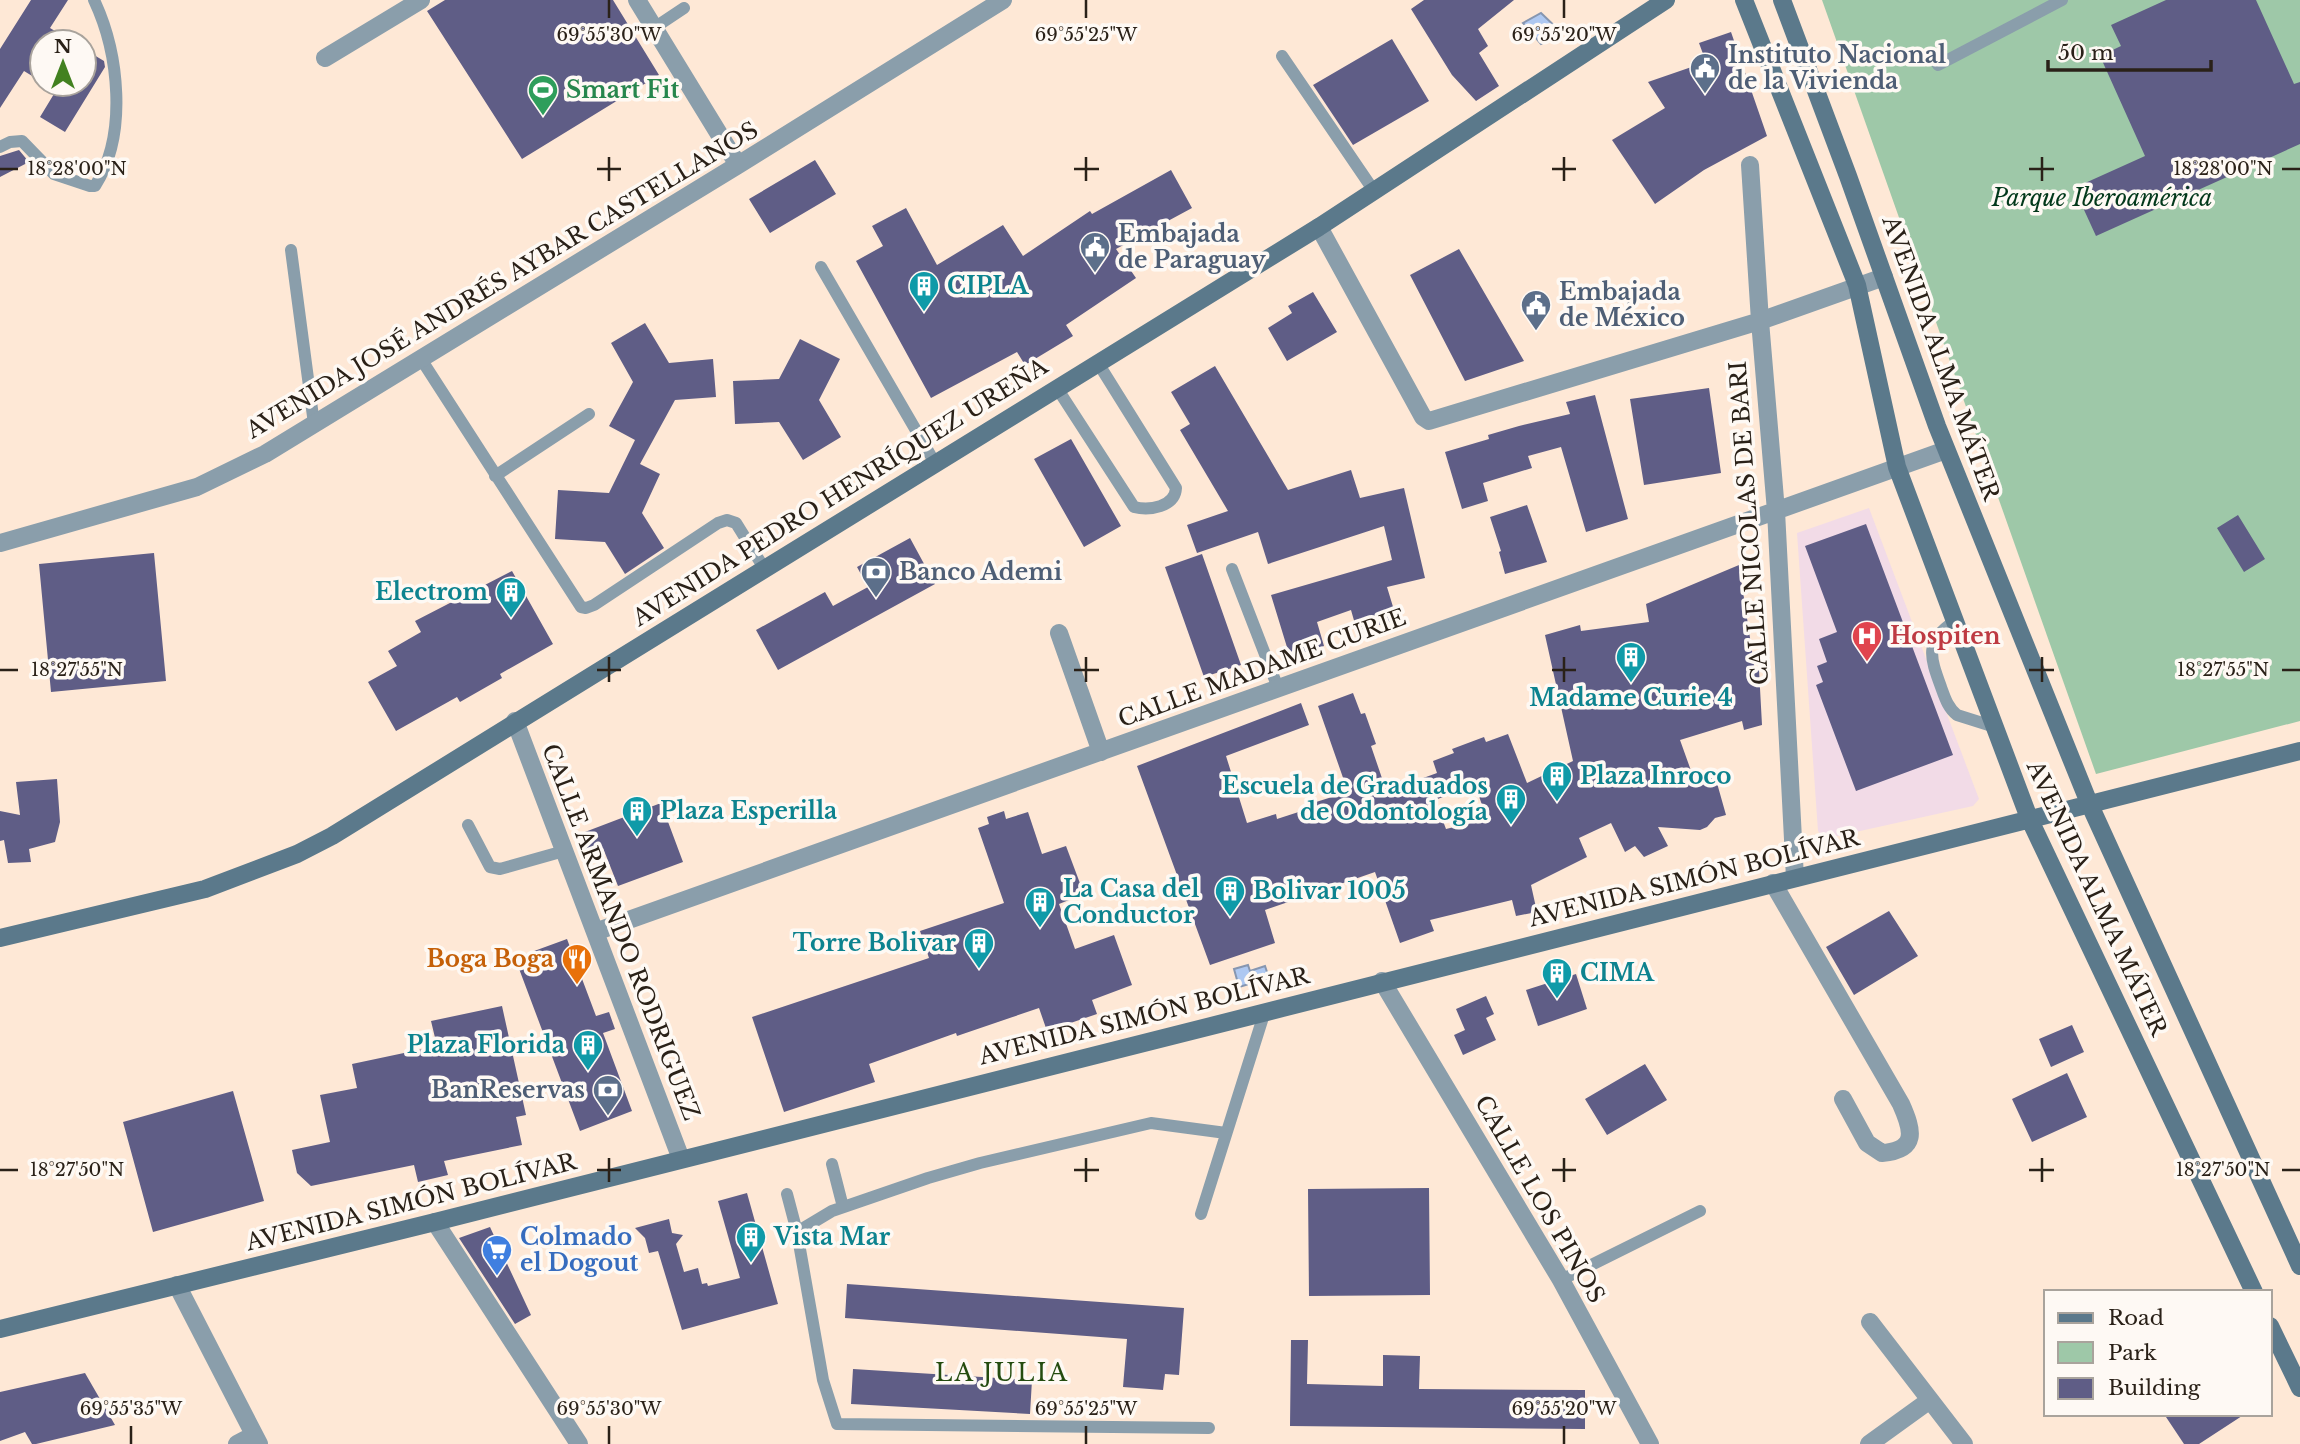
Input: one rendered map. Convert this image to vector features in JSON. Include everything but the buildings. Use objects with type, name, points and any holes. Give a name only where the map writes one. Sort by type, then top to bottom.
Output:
[{"type":"main road","name":"AVENIDA PEDRO HENRÍQUEZ UREÑA","points":[[0,938],[205,889],[297,854],[332,836],[1319,227],[1666,0]]},
{"type":"main road","name":"AVENIDA ALMA MÁTER","points":[[1744,0],[1857,285],[1897,467],[2029,818],[2253,1290]]},
{"type":"main road","name":"AVENIDA ALMA MÁTER","points":[[1782,0],[1947,450],[2089,803],[2300,1266]]},
{"type":"main road","name":"AVENIDA SIMÓN BOLÍVAR","points":[[0,1329],[435,1222],[2300,751]]},
{"type":"main road","points":[[2272,1330],[2300,1388]]},
{"type":"street","points":[[325,58],[421,0]]},
{"type":"street","points":[[637,0],[738,165]]},
{"type":"street","name":"AVENIDA JOSÉ ANDRÉS AYBAR CASTELLANOS","points":[[0,543],[197,487],[231,472],[421,359],[1003,0]]},
{"type":"street","name":"CALLE NICOLAS DE BARI","points":[[1751,165],[1760,321],[1776,511],[1796,878]]},
{"type":"street","points":[[1319,227],[1423,416],[1429,421],[1760,321],[1884,277]]},
{"type":"street","name":"CALLE MADAME CURIE","points":[[595,932],[1947,450]]},
{"type":"street","points":[[1059,633],[1101,752]]},
{"type":"street","name":"CALLE ARMANDO RODRIGUEZ","points":[[515,721],[681,1159]]},
{"type":"street","points":[[1773,883],[1901,1104],[1909,1122],[1911,1134],[1908,1144],[1898,1152],[1882,1153],[1867,1143],[1843,1099]]},
{"type":"street","name":"CALLE LOS PINOS","points":[[1382,981],[1561,1280],[1650,1444]]},
{"type":"street","points":[[435,1222],[579,1444]]},
{"type":"street","points":[[177,1285],[250,1441]]},
{"type":"street","points":[[1870,1322],[1964,1444]]},
{"type":"street","points":[[1869,1444],[1930,1399]]},
{"type":"lane","points":[[1937,65],[2062,0]]},
{"type":"lane","points":[[0,147],[10,142],[22,141],[54,174],[95,186],[105,170],[117,121],[112,59],[99,2]]},
{"type":"lane","points":[[654,29],[684,8]]},
{"type":"lane","points":[[1282,56],[1374,191]]},
{"type":"lane","points":[[291,250],[314,424]]},
{"type":"lane","points":[[821,267],[935,463]]},
{"type":"lane","points":[[421,359],[581,607],[594,605],[718,523],[727,520],[736,523],[764,568]]},
{"type":"lane","points":[[1057,388],[1134,507],[1145,510],[1170,502],[1175,496],[1176,488],[1098,363]]},
{"type":"lane","points":[[495,476],[589,414]]},
{"type":"lane","points":[[1232,569],[1278,688]]},
{"type":"lane","points":[[1955,621],[1937,635],[1931,651],[1932,662],[1945,699],[1957,715],[1995,727]]},
{"type":"lane","points":[[468,825],[489,867],[500,869],[564,852]]},
{"type":"lane","points":[[1201,1214],[1265,1011]]},
{"type":"lane","points":[[797,1232],[832,1211],[928,1178],[979,1163],[1151,1123],[1226,1133]]},
{"type":"lane","points":[[832,1164],[843,1207]]},
{"type":"lane","points":[[787,1194],[797,1232],[823,1380],[837,1424],[1209,1428]]},
{"type":"lane","points":[[1561,1280],[1700,1211]]},
{"type":"shaded area","name":"Hospiten","points":[[1869,508],[1979,799],[1973,806],[1824,839],[1818,831],[1797,533]]},
{"type":"green space","name":"Parque Iberoamérica","points":[[1822,0],[2300,0],[2300,721],[2096,774]]},
{"type":"water","points":[[1541,13],[1562,33],[1541,44],[1523,23]]},
{"type":"water","points":[[1248,965],[1250,971],[1265,966],[1269,978],[1239,987],[1234,969]]},
{"type":"place","name":"Instituto Nacional de la Vivienda","points":[[1705,95]]},
{"type":"place","name":"Smart Fit","points":[[543,117]]},
{"type":"place","name":"Embajada de Paraguay","points":[[1095,274]]},
{"type":"place","name":"CIPLA","points":[[924,313]]},
{"type":"place","name":"Embajada de México","points":[[1536,332]]},
{"type":"place","name":"Banco Ademi","points":[[876,599]]},
{"type":"place","name":"Electrom","points":[[511,619]]},
{"type":"place","name":"Hospiten","points":[[1867,663]]},
{"type":"place","name":"Madame Curie 4","points":[[1631,684]]},
{"type":"place","name":"Plaza Inroco","points":[[1557,803]]},
{"type":"place","name":"Escuela de Graduados de Odontología","points":[[1511,826]]},
{"type":"place","name":"Plaza Esperilla","points":[[637,838]]},
{"type":"place","name":"Bolivar 1005","points":[[1230,918]]},
{"type":"place","name":"La Casa del Conductor","points":[[1040,929]]},
{"type":"place","name":"Torre Bolivar","points":[[979,970]]},
{"type":"place","name":"Boga Boga","points":[[577,986]]},
{"type":"place","name":"CIMA","points":[[1557,1000]]},
{"type":"place","name":"Plaza Florida","points":[[588,1072]]},
{"type":"place","name":"BanReservas","points":[[608,1117]]},
{"type":"place","name":"Vista Mar","points":[[751,1264]]},
{"type":"place","name":"Colmado el Dogout","points":[[497,1277]]},
{"type":"district","name":"LA JULIA","points":[[1002,1372]]}]
